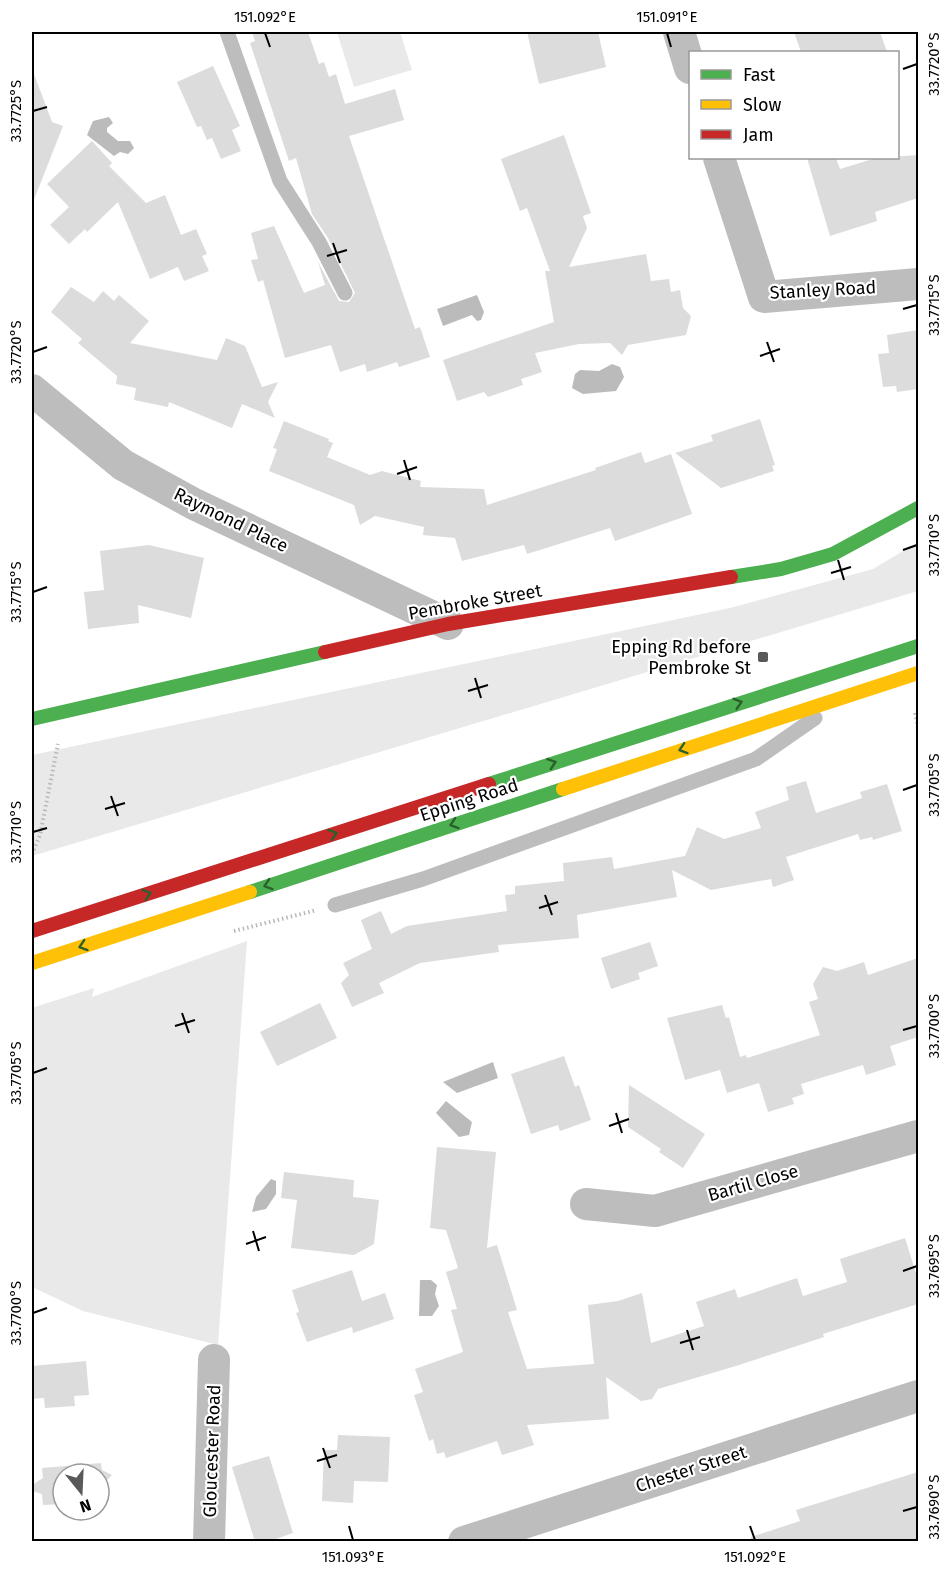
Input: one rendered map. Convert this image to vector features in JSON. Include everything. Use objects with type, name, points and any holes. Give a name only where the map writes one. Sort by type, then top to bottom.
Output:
[{"type":"main road","name":"Pembroke Street","points":[[32,719],[448,624],[781,569],[832,554],[918,508]]},
{"type":"main road","name":"Epping Road","points":[[32,931],[918,646]]},
{"type":"main road","name":"Epping Road","points":[[32,963],[918,673]]},
{"type":"street","points":[[679,32],[689,66]]},
{"type":"street","name":"Stanley Road","points":[[719,159],[764,297],[918,284]]},
{"type":"street","name":"Raymond Place","points":[[32,390],[123,465],[194,504],[448,624]]},
{"type":"street","name":"Bartil Close","points":[[586,1204],[655,1211],[918,1136]]},
{"type":"street","name":"Gloucester Road","points":[[209,1542],[214,1360]]},
{"type":"street","name":"Chester Street","points":[[464,1542],[918,1396]]},
{"type":"lane","points":[[227,32],[280,181],[320,242],[345,293]]},
{"type":"lane","points":[[335,905],[423,879],[756,759],[849,694]]},
{"type":"path","points":[[915,713],[918,726]]},
{"type":"path","points":[[32,854],[40,835],[54,764]]},
{"type":"path","points":[[232,932],[335,905]]},
{"type":"shaded area","points":[[337,32],[400,32],[412,70],[354,87]]},
{"type":"shaded area","points":[[109,117],[113,123],[107,128],[107,132],[118,141],[130,141],[134,148],[128,154],[120,152],[114,156],[87,135],[93,121]]},
{"type":"shaded area","points":[[477,295],[484,312],[481,320],[477,321],[472,315],[443,326],[437,309]]},
{"type":"shaded area","points":[[612,364],[620,367],[624,377],[616,391],[583,394],[572,388],[575,374],[580,370],[599,371]]},
{"type":"shaded area","points":[[918,542],[918,591],[32,856],[32,755],[730,608],[873,569]]},
{"type":"shaded area","points":[[247,941],[218,1345],[83,1311],[32,1287],[32,1008],[94,988],[92,997]]},
{"type":"shaded area","points":[[493,1062],[498,1078],[457,1093],[443,1082]]},
{"type":"shaded area","points":[[446,1101],[472,1122],[469,1135],[459,1137],[436,1113]]},
{"type":"shaded area","points":[[271,1179],[276,1181],[276,1194],[266,1209],[252,1212],[256,1197]]},
{"type":"shaded area","points":[[420,1280],[431,1280],[437,1285],[435,1294],[439,1306],[432,1316],[419,1316]]},
{"type":"building","points":[[252,32],[308,32],[319,64],[324,62],[329,77],[336,74],[345,104],[395,89],[404,120],[349,136],[415,329],[420,327],[430,357],[399,367],[397,362],[367,372],[365,364],[340,372],[331,345],[285,358],[263,280],[258,282],[251,260],[258,259],[251,233],[274,226],[304,293],[325,285],[318,262],[339,301],[349,302],[355,293],[328,238],[312,214],[296,158],[289,161],[250,43],[255,41]]},
{"type":"building","points":[[527,32],[598,32],[606,67],[539,84]]},
{"type":"building","points":[[794,32],[880,32],[887,51],[801,51]]},
{"type":"building","points":[[213,66],[240,126],[232,130],[241,151],[221,159],[212,138],[207,140],[201,126],[197,127],[177,82]]},
{"type":"building","points":[[34,74],[52,122],[63,126],[33,202],[32,75]]},
{"type":"building","points":[[564,135],[591,213],[583,216],[587,228],[569,267],[646,254],[651,281],[669,279],[671,292],[680,290],[683,308],[691,316],[686,335],[628,345],[622,355],[610,343],[579,344],[535,353],[542,372],[521,379],[523,385],[488,397],[484,392],[457,401],[443,360],[554,322],[545,271],[550,271],[527,208],[520,211],[501,159]]},
{"type":"building","points":[[92,141],[112,163],[109,166],[146,203],[165,195],[181,235],[196,229],[207,254],[202,256],[209,271],[184,281],[178,267],[150,279],[118,202],[87,232],[85,229],[69,244],[50,225],[69,207],[47,184]]},
{"type":"building","points":[[918,155],[918,198],[875,212],[877,221],[830,236],[807,159],[836,159],[840,169],[873,159],[899,159],[899,156]]},
{"type":"building","points":[[71,287],[94,302],[103,291],[114,301],[119,295],[149,321],[130,343],[217,360],[226,338],[245,346],[262,387],[278,382],[268,402],[275,418],[242,404],[232,428],[169,402],[168,407],[134,400],[136,388],[116,384],[117,376],[78,343],[82,339],[51,312]]},
{"type":"building","points":[[918,330],[918,389],[897,392],[896,386],[883,387],[878,354],[889,353],[887,335]]},
{"type":"building","points":[[760,419],[775,465],[772,466],[774,471],[721,488],[675,453],[713,441],[711,435]]},
{"type":"building","points":[[284,421],[329,439],[328,441],[333,443],[327,457],[370,475],[382,471],[421,481],[420,487],[484,489],[487,505],[596,470],[595,468],[641,452],[645,463],[671,454],[692,514],[615,541],[610,528],[527,554],[524,545],[462,561],[455,538],[423,535],[424,527],[375,516],[360,525],[354,505],[269,471],[277,449],[273,448]]},
{"type":"building","points":[[149,545],[204,558],[191,618],[138,605],[139,623],[88,629],[84,592],[104,590],[100,551]]},
{"type":"building","points":[[806,781],[816,813],[862,798],[860,792],[887,784],[902,831],[873,840],[872,837],[860,840],[858,834],[786,857],[794,880],[773,887],[771,879],[711,890],[672,870],[677,897],[577,915],[579,938],[498,945],[499,952],[420,963],[379,983],[384,993],[352,1007],[341,983],[349,975],[343,963],[372,949],[361,920],[381,911],[391,934],[407,926],[507,911],[505,895],[515,894],[515,886],[564,881],[563,863],[612,857],[614,869],[685,856],[697,827],[724,839],[761,828],[755,812],[789,800],[786,787]]},
{"type":"building","points":[[650,942],[658,966],[638,973],[640,979],[611,989],[601,958]]},
{"type":"building","points":[[918,958],[918,1037],[890,1046],[896,1065],[866,1075],[863,1065],[801,1084],[804,1094],[792,1098],[794,1104],[768,1112],[759,1083],[727,1093],[720,1070],[685,1080],[667,1018],[722,1005],[726,1018],[729,1017],[740,1057],[746,1055],[747,1058],[820,1035],[809,1002],[818,999],[813,984],[823,967],[837,971],[864,962],[868,975]]},
{"type":"building","points":[[320,1003],[337,1038],[277,1066],[260,1032]]},
{"type":"building","points":[[564,1056],[575,1087],[579,1085],[591,1120],[560,1131],[558,1125],[531,1134],[511,1074]]},
{"type":"building","points":[[629,1085],[705,1134],[683,1168],[659,1152],[661,1149],[628,1127]]},
{"type":"building","points":[[437,1147],[496,1152],[487,1248],[497,1245],[517,1310],[508,1312],[527,1369],[594,1364],[588,1305],[618,1301],[642,1293],[651,1343],[704,1326],[696,1302],[735,1289],[738,1298],[797,1278],[803,1296],[847,1282],[840,1259],[905,1238],[918,1280],[918,1304],[823,1334],[824,1337],[736,1366],[658,1389],[652,1399],[641,1401],[606,1377],[609,1419],[527,1425],[534,1445],[502,1455],[497,1441],[446,1458],[444,1452],[437,1454],[433,1439],[429,1441],[414,1395],[423,1392],[415,1369],[463,1352],[451,1310],[457,1309],[446,1272],[458,1268],[446,1230],[430,1228]]},
{"type":"building","points":[[284,1172],[354,1180],[353,1197],[379,1200],[374,1244],[354,1255],[291,1248],[297,1200],[281,1198]]},
{"type":"building","points":[[352,1270],[362,1301],[385,1293],[394,1319],[353,1333],[352,1327],[307,1342],[296,1313],[299,1312],[292,1290]]},
{"type":"building","points":[[86,1361],[89,1395],[74,1396],[75,1406],[45,1408],[44,1398],[32,1399],[32,1366]]},
{"type":"building","points":[[338,1435],[390,1437],[388,1482],[354,1481],[353,1503],[322,1501],[324,1450],[337,1450]]},
{"type":"building","points":[[269,1456],[293,1533],[267,1542],[255,1542],[232,1467]]},
{"type":"building","points":[[51,1467],[51,1505],[43,1505],[42,1494],[32,1491],[32,1485],[43,1478],[42,1468]]},
{"type":"building","points":[[918,1472],[918,1542],[751,1542],[751,1537],[800,1521],[796,1510]]},
{"type":"traffic: fast","points":[[731,577],[781,569],[833,554],[918,508]]},
{"type":"traffic: fast","points":[[489,784],[918,646]]},
{"type":"traffic: fast","points":[[32,719],[325,652]]},
{"type":"traffic: fast","points":[[250,892],[563,789]]},
{"type":"traffic: slow","points":[[563,789],[918,673]]},
{"type":"traffic: slow","points":[[32,963],[250,892]]},
{"type":"traffic: jam","points":[[325,652],[448,624],[731,577]]},
{"type":"traffic: jam","points":[[32,931],[489,784]]},
{"type":"place","name":"Epping Rd before Pembroke St","points":[[763,657]]}]
